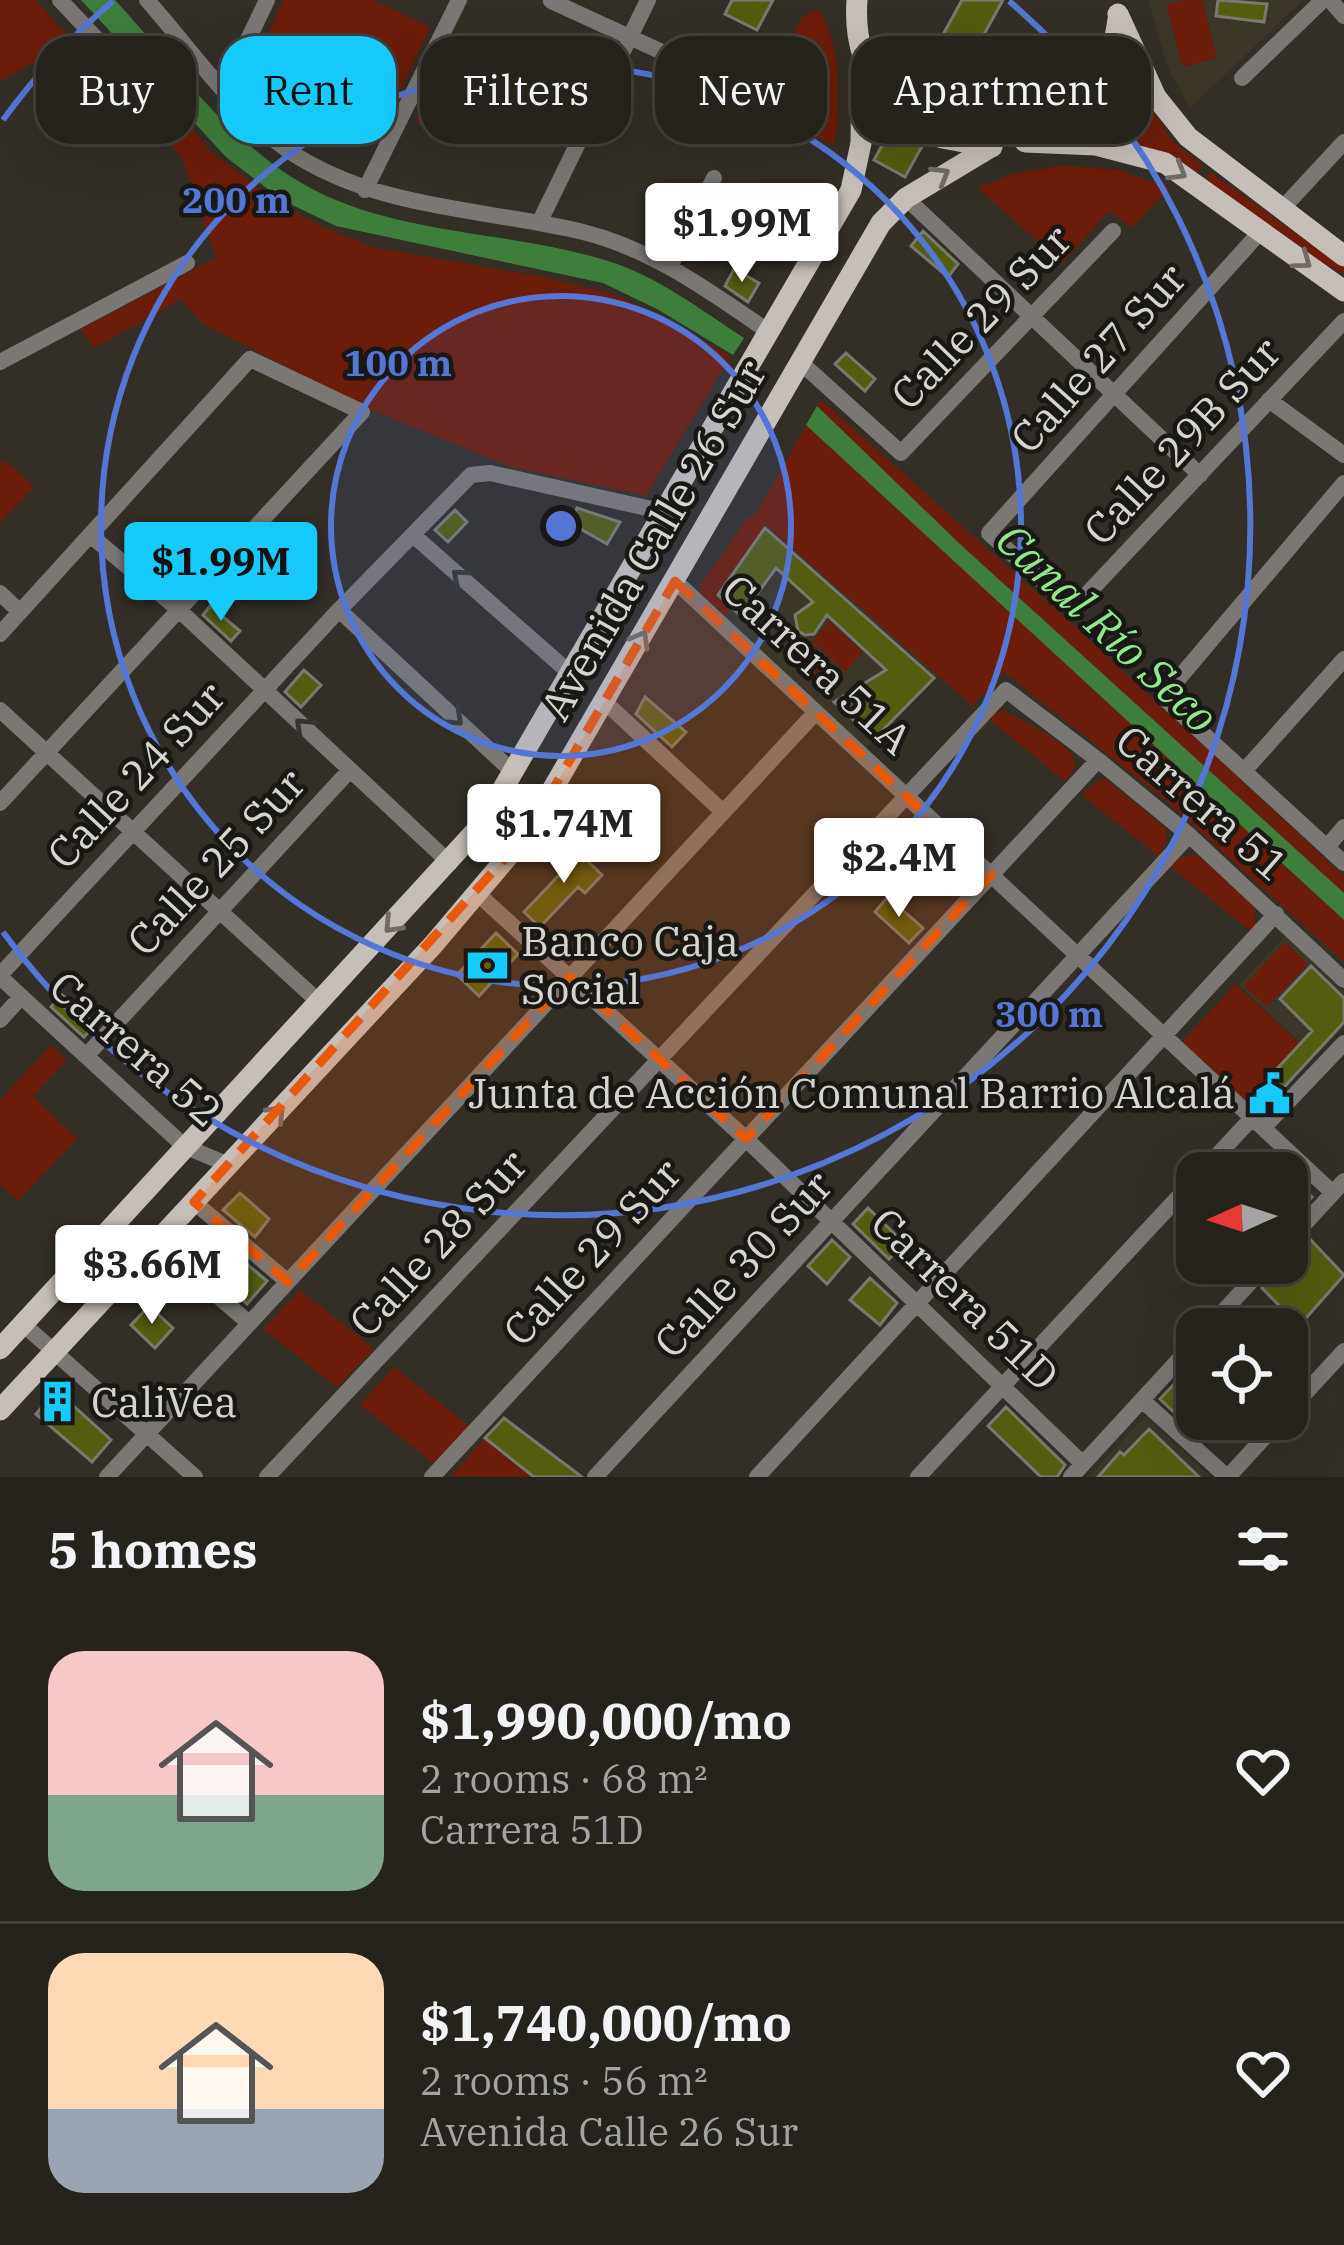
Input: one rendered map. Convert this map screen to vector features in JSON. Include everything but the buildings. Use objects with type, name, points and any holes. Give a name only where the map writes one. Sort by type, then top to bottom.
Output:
[{"type":"main road","points":[[840,0],[855,24]]},
{"type":"main road","points":[[856,0],[858,36]]},
{"type":"main road","points":[[1118,7],[1156,97],[1188,136],[1344,256]]},
{"type":"main road","name":"Avenida Calle 26 Sur","points":[[0,1349],[483,823],[850,190],[861,144]]},
{"type":"main road","points":[[975,144],[1012,144]]},
{"type":"main road","points":[[1072,144],[1145,156],[1185,175],[1344,290]]},
{"type":"main road","name":"Avenida Calle 26 Sur","points":[[0,1410],[478,894],[526,836],[881,223],[906,198],[992,147]]},
{"type":"street","points":[[60,0],[93,36]]},
{"type":"street","points":[[147,0],[220,85]]},
{"type":"street","points":[[250,36],[267,0]]},
{"type":"street","points":[[365,190],[459,0]]},
{"type":"street","points":[[630,36],[648,0]]},
{"type":"street","points":[[1242,78],[1326,0],[1344,16]]},
{"type":"street","points":[[550,1],[628,36]]},
{"type":"street","points":[[1281,210],[1344,142]]},
{"type":"street","points":[[280,144],[365,190],[587,233],[670,267],[769,332]]},
{"type":"street","points":[[539,223],[578,144]]},
{"type":"street","points":[[670,267],[714,178]]},
{"type":"street","points":[[906,198],[1200,475]]},
{"type":"street","name":"Calle 29 Sur","points":[[799,361],[901,453],[1113,231]]},
{"type":"street","name":"Calle 27 Sur","points":[[1073,609],[989,533],[1262,231]]},
{"type":"street","points":[[0,362],[187,263]]},
{"type":"street","name":"Calle 29B Sur","points":[[1073,609],[1344,321]]},
{"type":"street","points":[[0,634],[250,359],[362,412],[0,803]]},
{"type":"street","points":[[1269,400],[1344,454]]},
{"type":"street","name":"Calle 24 Sur","points":[[0,976],[339,610],[477,473],[665,512]]},
{"type":"street","name":"Carrera 51","points":[[1344,483],[1163,697],[1344,863]]},
{"type":"street","points":[[90,535],[178,610],[450,863]]},
{"type":"street","points":[[412,535],[571,674]]},
{"type":"street","name":"Carrera 51A","points":[[675,581],[1257,1123],[1338,1187]]},
{"type":"street","points":[[0,592],[20,612]]},
{"type":"street","points":[[339,610],[514,773]]},
{"type":"street","points":[[1244,771],[1344,659]]},
{"type":"street","name":"Carrera 51","points":[[1006,690],[1189,835],[1344,980]]},
{"type":"street","name":"Calle 28 Sur","points":[[267,1477],[1006,690]]},
{"type":"street","points":[[605,703],[724,812]]},
{"type":"street","points":[[0,710],[319,1002]]},
{"type":"street","points":[[107,1477],[816,712]]},
{"type":"street","name":"Calle 29 Sur","points":[[432,1477],[1098,760]]},
{"type":"street","name":"Calle 25 Sur","points":[[86,1056],[350,770]]},
{"type":"street","points":[[1327,847],[1344,826]]},
{"type":"street","name":"Calle 30 Sur","points":[[595,1477],[1189,835]]},
{"type":"street","name":"Carrera 51D","points":[[478,894],[918,1302],[1003,1385],[1077,1471]]},
{"type":"street","points":[[757,1477],[1276,914]]},
{"type":"street","name":"Carrera 52","points":[[0,976],[184,1146],[229,1165]]},
{"type":"street","points":[[0,1019],[21,997]]},
{"type":"street","points":[[1225,1152],[1344,1043]]},
{"type":"street","points":[[1308,1220],[1338,1187]]},
{"type":"street","points":[[918,1477],[1176,1200]]},
{"type":"street","points":[[194,1202],[288,1282]]},
{"type":"street","points":[[155,1243],[249,1323]]},
{"type":"street","points":[[1226,1308],[1249,1284]]},
{"type":"street","points":[[23,1324],[195,1477]]},
{"type":"street","points":[[1308,1390],[1344,1351]]},
{"type":"street","points":[[1077,1471],[1176,1363]]},
{"type":"street","points":[[1142,1400],[1227,1477],[1262,1440]]},
{"type":"highlighted area","points":[[675,581],[991,875],[746,1139],[570,977],[288,1282],[194,1202],[526,835]]},
{"type":"shaded area","points":[[0,0],[36,0],[68,36],[36,36],[36,61],[0,81]]},
{"type":"shaded area","points":[[81,0],[115,0],[146,36],[114,36]]},
{"type":"shaded area","points":[[284,0],[373,0],[430,27],[426,36],[420,36],[420,49],[396,100],[396,36],[267,36]]},
{"type":"shaded area","points":[[1148,0],[1303,0],[1190,108],[1168,68]]},
{"type":"shaded area","points":[[1202,0],[1217,58],[1183,67],[1166,5]]},
{"type":"shaded area","points":[[817,9],[831,37],[838,94],[834,145],[827,142],[827,36],[793,36],[802,17]]},
{"type":"shaded area","points":[[196,92],[220,117],[220,144],[248,144],[314,190],[384,216],[571,251],[626,267],[744,338],[733,355],[603,283],[336,226],[282,200],[226,157],[196,125]]},
{"type":"shaded area","points":[[1151,103],[1170,139],[1203,166],[1197,173],[1146,147],[1129,144],[1151,144]]},
{"type":"shaded area","points":[[196,133],[210,151],[279,203],[321,226],[376,248],[545,277],[620,296],[731,356],[646,496],[508,466],[362,406],[202,323],[182,299],[94,348],[81,329],[216,258],[183,160],[171,144],[196,144]]},
{"type":"shaded area","points":[[1061,165],[1119,170],[1170,188],[1131,228],[1110,210],[1062,264],[978,188],[1009,175]]},
{"type":"shaded area","points":[[1210,172],[1344,267],[1344,274],[1302,252],[1209,183]]},
{"type":"shaded area","points":[[821,400],[1344,876],[1344,962],[1169,803],[1004,672],[973,706],[767,526],[719,595],[732,608],[724,619],[701,598],[700,586],[747,518],[755,515]]},
{"type":"shaded area","points":[[817,406],[961,545],[1344,893],[1344,920],[806,425]]},
{"type":"shaded area","points":[[5,460],[34,487],[0,523],[0,465]]},
{"type":"shaded area","points":[[755,516],[938,674],[866,748],[701,598],[700,586],[747,518]]},
{"type":"shaded area","points":[[830,621],[863,652],[845,672],[812,641]]},
{"type":"shaded area","points":[[809,642],[842,673],[824,692],[791,661]]},
{"type":"shaded area","points":[[1001,710],[1065,748],[1075,763],[1065,781],[989,719]]},
{"type":"shaded area","points":[[1105,779],[1166,828],[1167,842],[1158,856],[1082,795]]},
{"type":"shaded area","points":[[1195,854],[1253,902],[1256,925],[1251,932],[1170,866]]},
{"type":"shaded area","points":[[1285,936],[1344,992],[1344,1027],[1315,1057],[1239,985]]},
{"type":"shaded area","points":[[1285,942],[1308,964],[1267,1007],[1244,986]]},
{"type":"shaded area","points":[[1235,984],[1299,1043],[1244,1103],[1181,1043]]},
{"type":"shaded area","points":[[51,1045],[67,1060],[33,1096],[77,1139],[18,1201],[0,1184],[0,1100]]},
{"type":"shaded area","points":[[300,1290],[374,1349],[337,1387],[263,1329]]},
{"type":"shaded area","points":[[394,1367],[469,1426],[435,1464],[360,1405]]},
{"type":"shaded area","points":[[1145,1416],[1211,1477],[1089,1477]]},
{"type":"shaded area","points":[[485,1438],[534,1477],[451,1476]]},
{"type":"place","name":"Banco Caja Social","points":[[487,965]]},
{"type":"place","name":"Junta de Acción Comunal Barrio Alcalá","points":[[1269,1093]]},
{"type":"place","name":"CaliVea","points":[[57,1402]]},
{"type":"water label","name":"Canal Río Seco","points":[[1107,628]]}]
